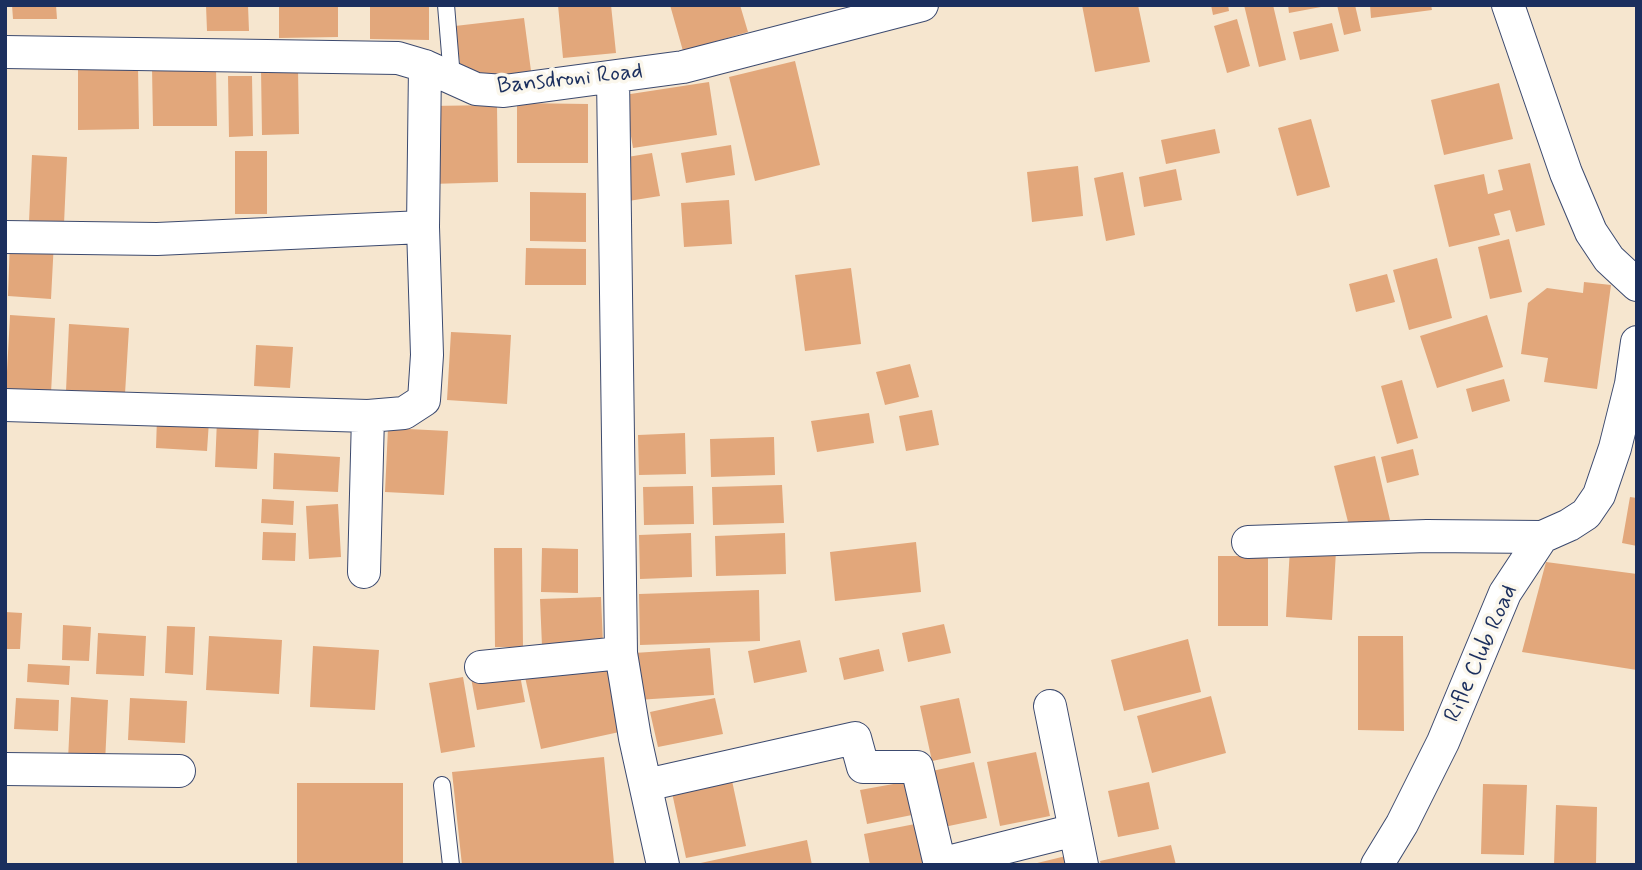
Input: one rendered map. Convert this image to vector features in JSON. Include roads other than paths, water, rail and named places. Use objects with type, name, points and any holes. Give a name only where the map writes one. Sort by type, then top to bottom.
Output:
[{"type":"street","name":"Bansdroni Road","points":[[5,52],[398,58],[439,72],[476,89],[504,91],[683,67],[855,13],[922,5]]},
{"type":"street","points":[[1507,5],[1566,173],[1591,232],[1609,259],[1637,285]]},
{"type":"street","points":[[5,405],[368,416],[404,412],[424,400],[428,355],[423,227],[439,72]]},
{"type":"street","points":[[613,76],[621,653],[635,738],[663,865]]},
{"type":"street","points":[[5,237],[157,239],[423,227]]},
{"type":"street","points":[[1248,542],[1427,536],[1542,537],[1569,525],[1586,514],[1624,457],[1637,342]]},
{"type":"street","points":[[364,572],[368,416]]},
{"type":"street","name":"Rifle Club Road","points":[[1377,865],[1402,824],[1443,742],[1505,593],[1542,537]]},
{"type":"street","points":[[481,667],[621,653]]},
{"type":"street","points":[[1050,706],[1082,865]]},
{"type":"street","points":[[646,785],[855,738],[863,767],[917,767],[940,864],[1075,830]]},
{"type":"street","points":[[5,769],[179,771]]},
{"type":"lane","points":[[439,72],[446,5]]},
{"type":"lane","points":[[442,785],[451,865]]}]
